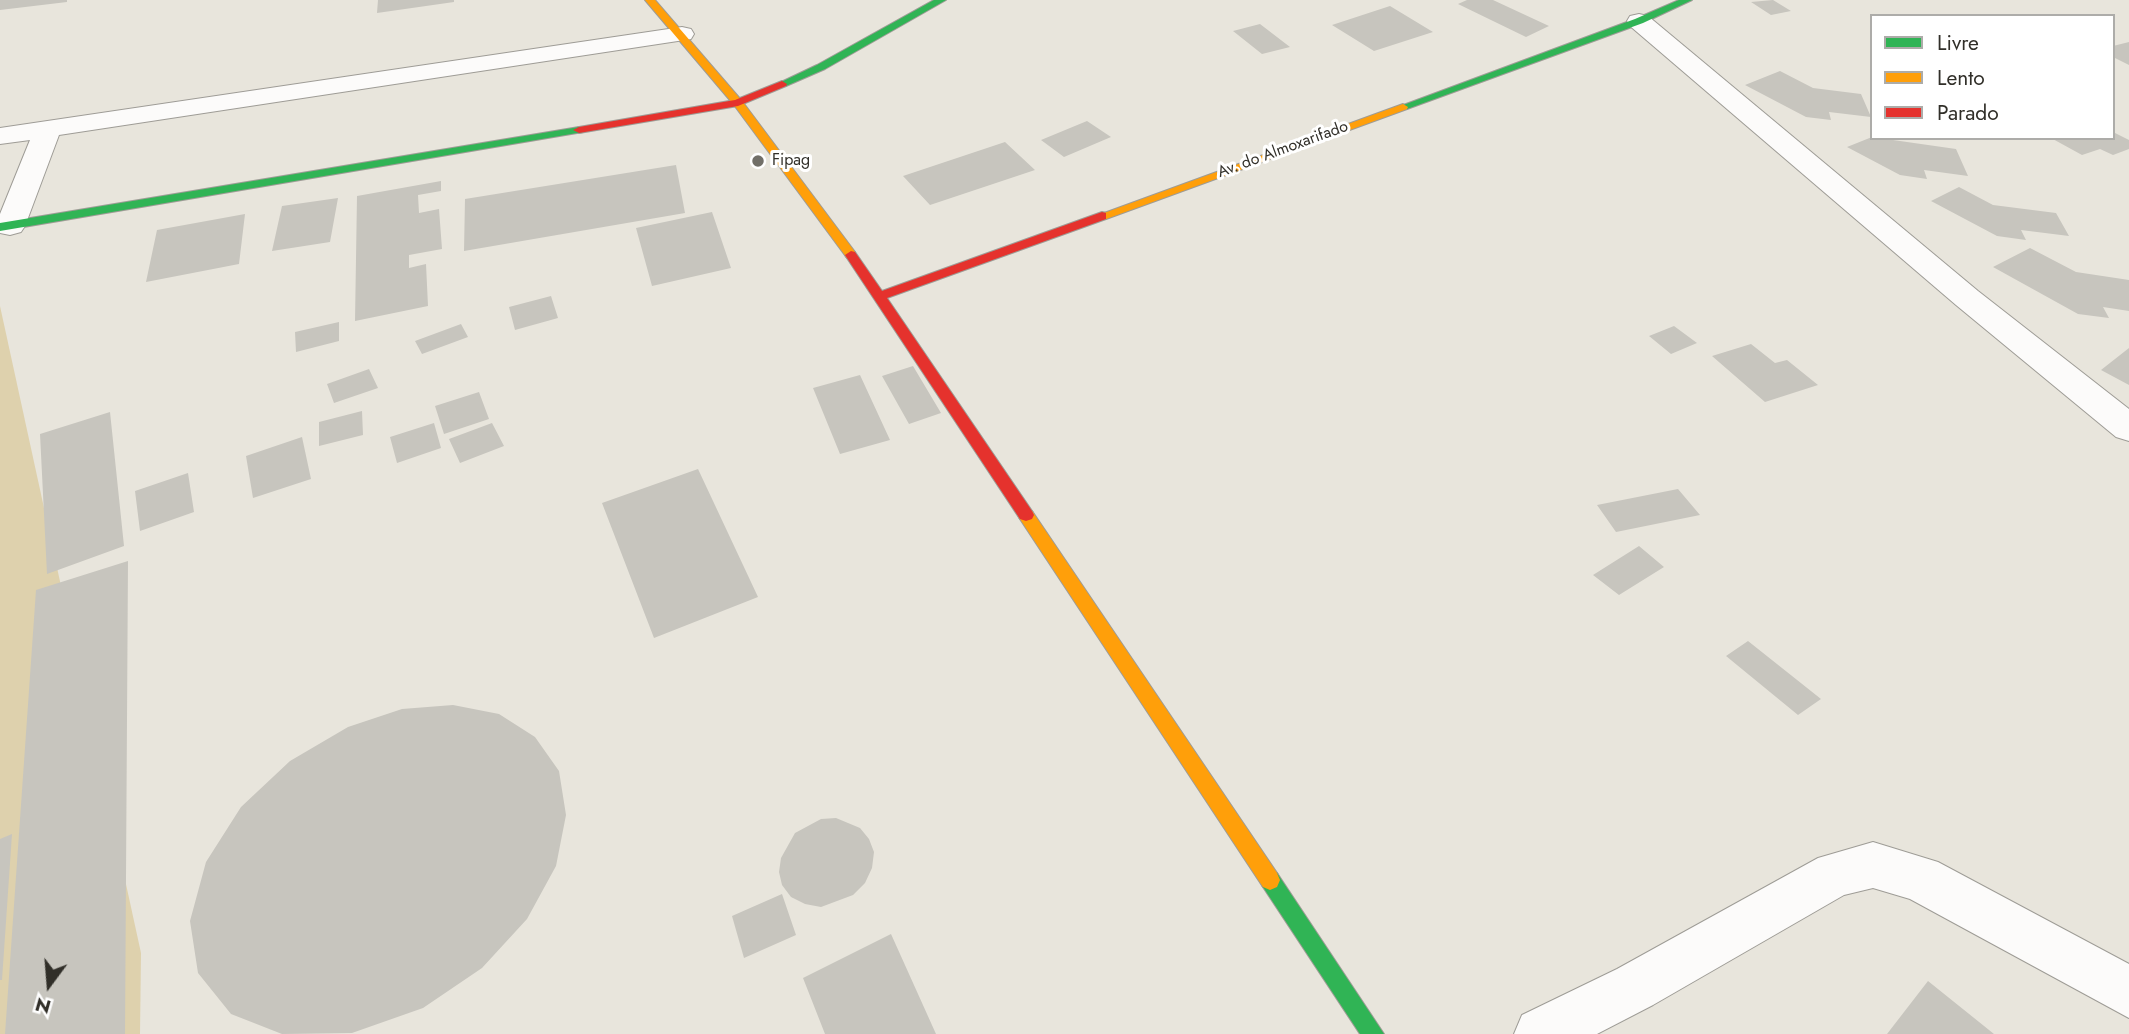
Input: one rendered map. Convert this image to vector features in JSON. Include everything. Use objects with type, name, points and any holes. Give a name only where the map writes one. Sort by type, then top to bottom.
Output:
[{"type":"street","points":[[650,0],[682,34],[738,103],[848,250],[1373,1034]]},
{"type":"street","points":[[5,226],[738,103],[821,67],[941,0]]},
{"type":"street","name":"Av. do Almoxarifado","points":[[878,298],[1639,20],[1687,0]]},
{"type":"street","points":[[1639,20],[1967,298],[2129,428]]},
{"type":"street","points":[[0,136],[682,34]]},
{"type":"street","points":[[5,226],[48,129]]},
{"type":"street","points":[[1541,1034],[1635,987],[1835,874],[1873,865],[1921,879],[2129,992]]},
{"type":"shaded area","points":[[0,306],[141,953],[140,1034],[0,1034]]},
{"type":"building","points":[[0,0],[67,0],[67,2],[0,10]]},
{"type":"building","points":[[378,0],[454,0],[454,2],[377,13]]},
{"type":"building","points":[[1467,0],[1493,0],[1549,26],[1526,37],[1458,4]]},
{"type":"building","points":[[1773,0],[1791,11],[1771,15],[1751,2]]},
{"type":"building","points":[[1390,6],[1433,32],[1374,51],[1332,25]]},
{"type":"building","points":[[1260,24],[1290,47],[1262,54],[1233,31]]},
{"type":"building","points":[[2129,42],[2129,65],[2115,58],[2115,46]]},
{"type":"building","points":[[1780,71],[1813,88],[1861,94],[1870,117],[1829,112],[1831,120],[1806,117],[1745,85]]},
{"type":"building","points":[[1087,121],[1111,137],[1064,157],[1041,140]]},
{"type":"building","points":[[2115,133],[2129,140],[2129,149],[2113,155],[2100,149],[2082,155],[2055,140],[2115,140]]},
{"type":"building","points":[[1870,138],[1870,140],[1893,140],[1956,149],[1968,176],[1924,170],[1927,179],[1900,175],[1847,147]]},
{"type":"building","points":[[1005,142],[1035,170],[930,205],[903,176]]},
{"type":"building","points":[[676,165],[685,213],[464,251],[465,199]]},
{"type":"building","points":[[441,181],[441,191],[418,195],[419,213],[439,209],[442,249],[409,255],[409,268],[426,264],[428,306],[355,321],[357,196]]},
{"type":"building","points":[[1959,187],[1993,205],[2056,213],[2069,236],[2021,230],[2026,240],[1997,236],[1931,201]]},
{"type":"building","points":[[338,198],[330,242],[272,251],[282,206]]},
{"type":"building","points":[[712,212],[731,268],[652,286],[636,228]]},
{"type":"building","points":[[245,214],[239,264],[146,282],[157,230]]},
{"type":"building","points":[[2030,248],[2076,272],[2129,280],[2129,311],[2103,307],[2109,318],[2078,314],[1993,267]]},
{"type":"building","points":[[551,296],[558,318],[515,330],[509,307]]},
{"type":"building","points":[[339,322],[339,341],[296,352],[295,332]]},
{"type":"building","points":[[461,324],[468,337],[422,354],[415,341]]},
{"type":"building","points":[[1674,326],[1697,343],[1671,354],[1649,336]]},
{"type":"building","points":[[1751,344],[1775,363],[1787,360],[1818,385],[1765,402],[1712,356]]},
{"type":"building","points":[[2129,348],[2129,385],[2101,370]]},
{"type":"building","points":[[913,366],[941,413],[909,424],[882,376]]},
{"type":"building","points":[[369,369],[378,388],[334,403],[327,384]]},
{"type":"building","points":[[860,375],[890,440],[840,454],[813,388]]},
{"type":"building","points":[[479,392],[489,419],[444,434],[435,406]]},
{"type":"building","points":[[362,411],[363,435],[319,446],[319,422]]},
{"type":"building","points":[[110,412],[124,546],[47,574],[40,434]]},
{"type":"building","points":[[434,423],[441,448],[397,463],[390,437]]},
{"type":"building","points":[[492,423],[504,446],[460,463],[449,439]]},
{"type":"building","points":[[302,437],[311,479],[253,498],[246,456]]},
{"type":"building","points":[[698,469],[758,597],[654,638],[602,503]]},
{"type":"building","points":[[188,473],[194,512],[140,531],[135,491]]},
{"type":"building","points":[[1678,489],[1700,515],[1616,532],[1597,505]]},
{"type":"building","points":[[1639,546],[1664,567],[1619,595],[1593,575]]},
{"type":"building","points":[[128,561],[125,1034],[5,1034],[36,590]]},
{"type":"building","points":[[1748,641],[1821,699],[1798,715],[1726,656]]},
{"type":"building","points":[[453,705],[499,714],[535,737],[559,771],[566,815],[556,866],[527,919],[482,968],[423,1008],[352,1033],[282,1034],[231,1014],[198,973],[190,921],[206,862],[241,807],[290,761],[348,727],[402,709]]},
{"type":"building","points":[[836,818],[860,828],[869,839],[874,852],[872,868],[865,883],[853,895],[821,907],[805,904],[791,897],[782,885],[779,872],[781,858],[795,833],[821,819]]},
{"type":"building","points":[[12,834],[2,980],[0,980],[0,839]]},
{"type":"building","points":[[782,894],[796,935],[744,958],[732,916]]},
{"type":"building","points":[[891,934],[936,1034],[825,1034],[803,978]]},
{"type":"building","points":[[1928,981],[1994,1034],[1887,1034]]},
{"type":"traffic: fast","points":[[782,84],[821,67],[941,0]]},
{"type":"traffic: fast","points":[[1403,107],[1639,21],[1687,0]]},
{"type":"traffic: fast","points":[[0,227],[579,130]]},
{"type":"traffic: fast","points":[[1270,880],[1373,1034]]},
{"type":"traffic: slow","points":[[650,0],[738,103],[851,255]]},
{"type":"traffic: slow","points":[[1102,216],[1403,107]]},
{"type":"traffic: slow","points":[[1026,515],[1270,880]]},
{"type":"traffic: jam","points":[[579,130],[738,103],[782,84]]},
{"type":"traffic: jam","points":[[878,297],[1102,216]]},
{"type":"traffic: jam","points":[[851,255],[1026,515]]},
{"type":"place","name":"Fipag","points":[[758,161]]}]
